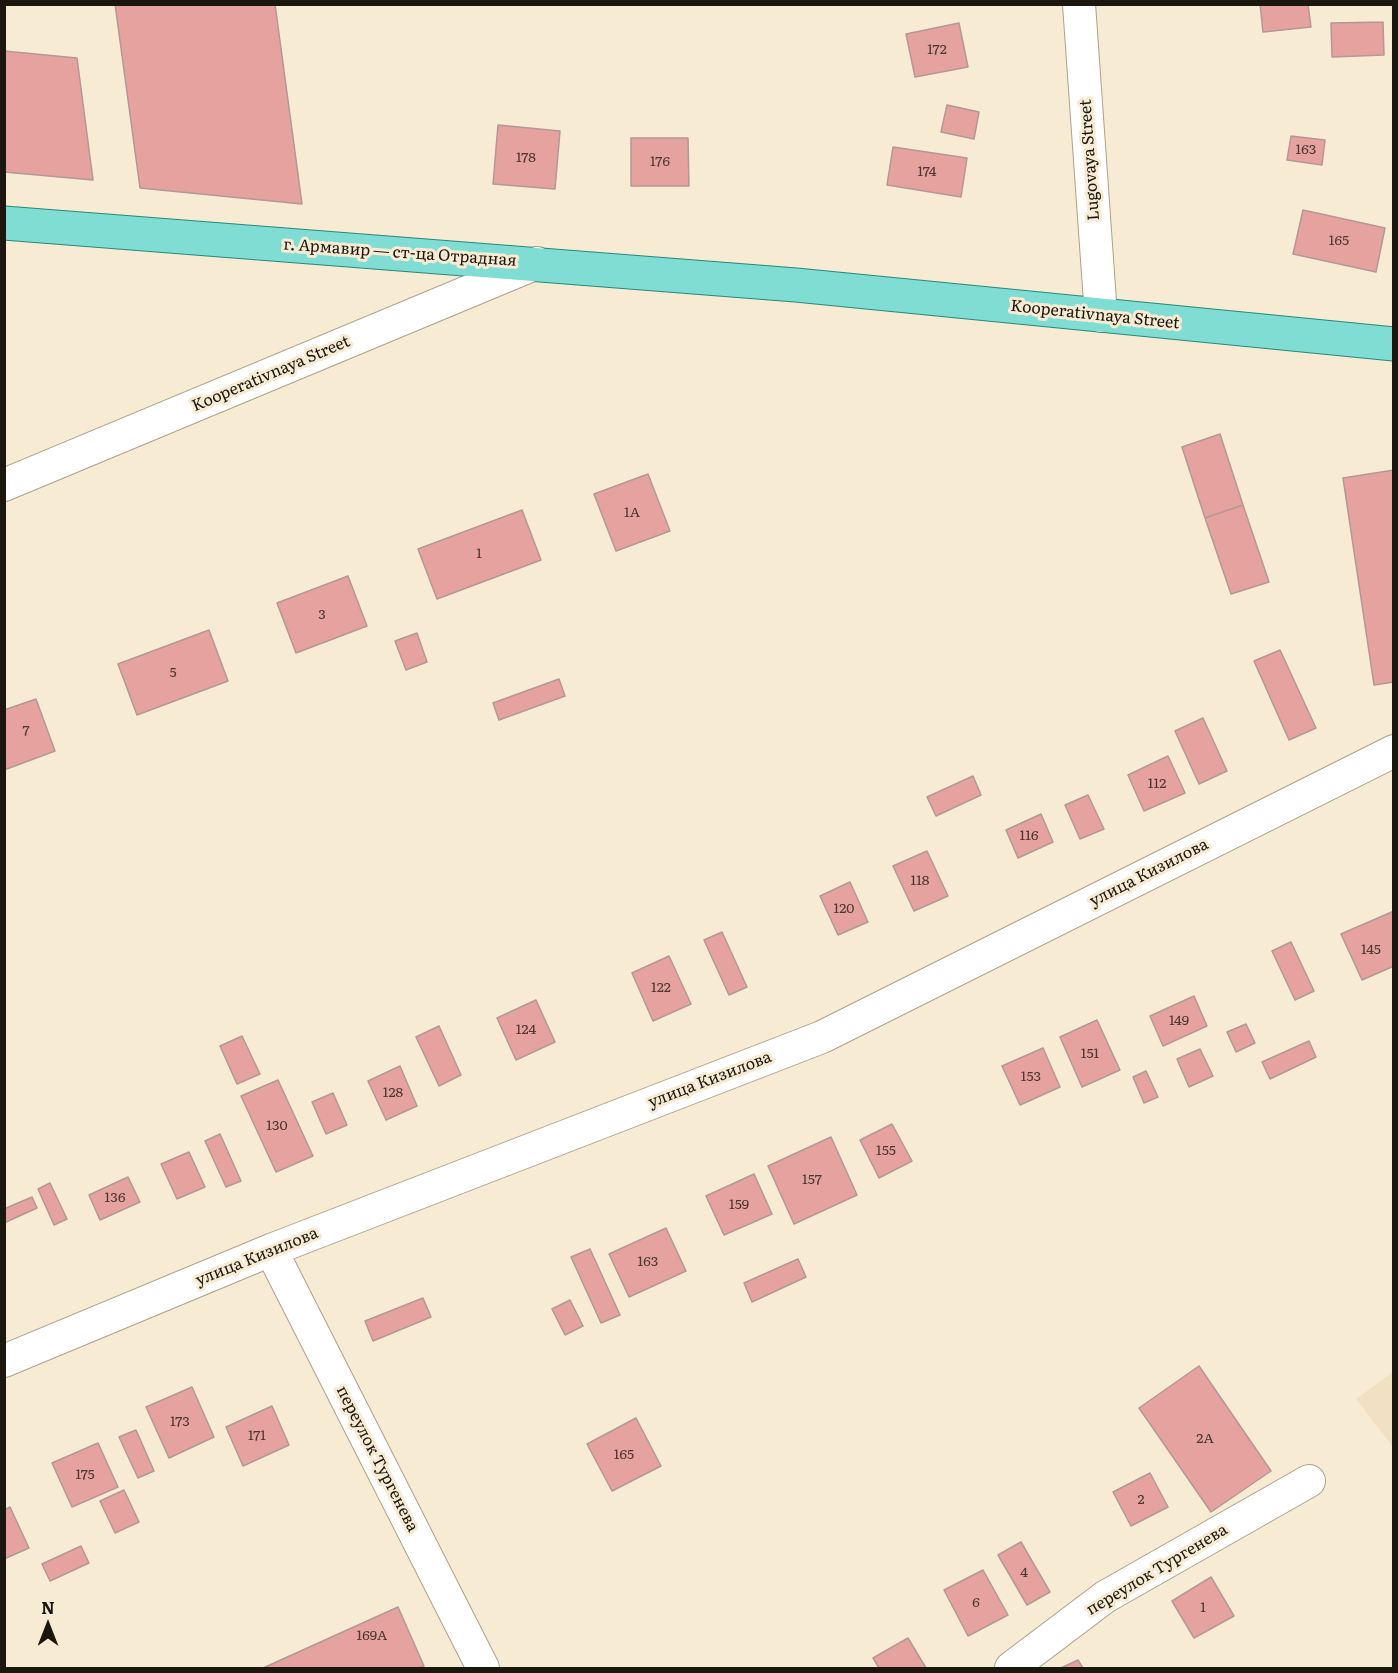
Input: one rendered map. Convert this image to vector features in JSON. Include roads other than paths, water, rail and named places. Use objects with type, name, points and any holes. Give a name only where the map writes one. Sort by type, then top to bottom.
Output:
[{"type":"main road","name":"г. Армавир — ст-ца Отрадная","points":[[4,223],[796,285]]},
{"type":"main road","name":"Kooperativnaya Street","points":[[796,285],[1394,344]]},
{"type":"street","name":"Lugovaya Street","points":[[1079,4],[1101,316]]},
{"type":"street","name":"Kooperativnaya Street","points":[[4,485],[537,263]]},
{"type":"street","name":"улица Кизилова","points":[[4,1361],[271,1250],[822,1037],[1394,751]]},
{"type":"street","name":"переулок Тургенева","points":[[271,1250],[483,1668]]},
{"type":"street","name":"переулок Тургенева","points":[[1011,1668],[1106,1597],[1309,1481]]}]
